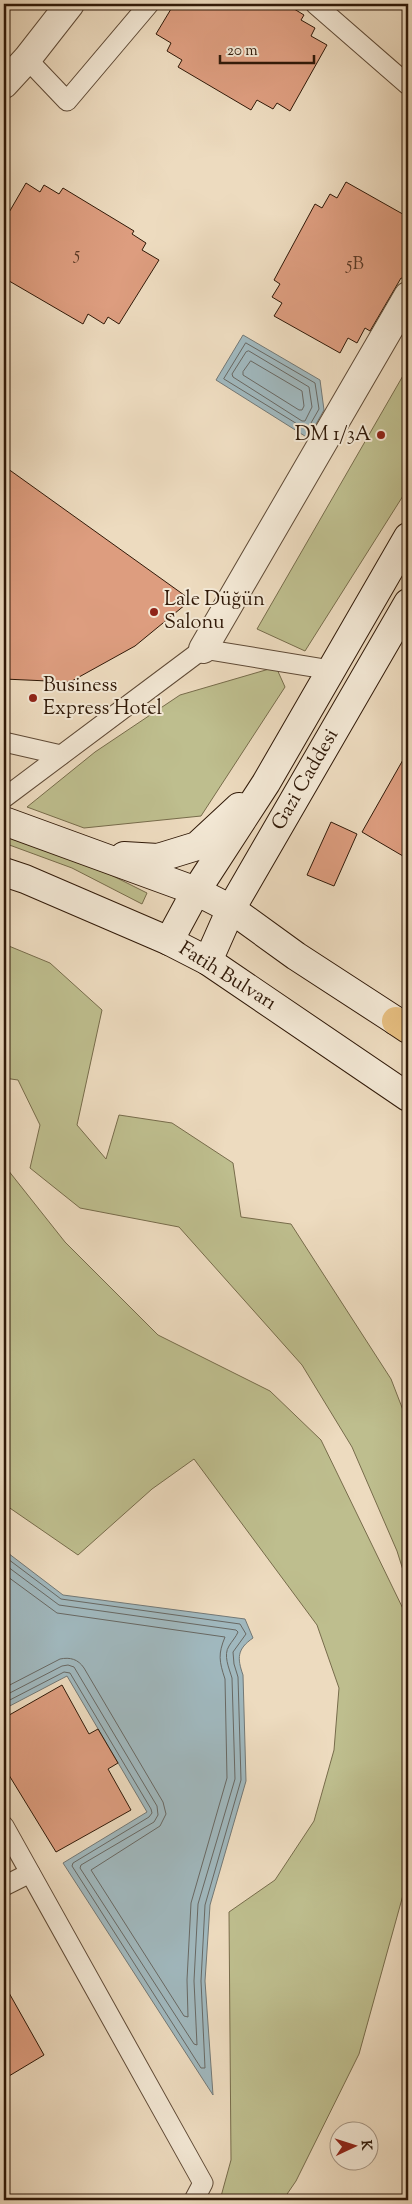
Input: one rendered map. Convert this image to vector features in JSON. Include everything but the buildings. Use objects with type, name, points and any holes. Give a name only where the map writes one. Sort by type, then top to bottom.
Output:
[{"type":"street","points":[[11,72],[70,4]]},
{"type":"street","points":[[203,649],[408,296]]},
{"type":"street","points":[[170,941],[196,891],[266,783],[408,537]]},
{"type":"street","name":"Gazi Caddesi","points":[[208,961],[231,909],[408,603]]},
{"type":"street","points":[[100,854],[158,858],[198,846],[266,783]]},
{"type":"street","points":[[4,821],[100,854],[196,891],[231,909],[296,956],[404,1026]]},
{"type":"street","name":"Fatih Bulvarı","points":[[4,872],[170,941],[208,961],[408,1097]]},
{"type":"lane","points":[[11,72],[67,101],[149,4]]},
{"type":"lane","points":[[315,4],[408,85]]},
{"type":"lane","points":[[4,798],[203,649],[330,670]]},
{"type":"lane","points":[[4,742],[61,755]]},
{"type":"lane","points":[[4,1826],[203,2184],[194,2200]]},
{"type":"lane","points":[[4,1886],[30,1873]]},
{"type":"green space","points":[[408,367],[408,488],[305,651],[257,629]]},
{"type":"green space","points":[[276,667],[285,687],[201,816],[84,828],[27,807],[95,752],[180,695]]},
{"type":"green space","points":[[4,832],[77,858],[147,893],[142,904],[72,868],[4,843]]},
{"type":"green space","points":[[4,944],[50,963],[102,1010],[77,1125],[106,1159],[119,1115],[172,1123],[233,1163],[241,1217],[291,1224],[391,1379],[408,1423],[408,1586],[397,1551],[352,1447],[302,1365],[179,1227],[80,1208],[30,1168],[40,1125],[18,1080],[4,1078]]},
{"type":"green space","points":[[4,1165],[65,1242],[158,1335],[270,1391],[321,1440],[408,1619],[408,1877],[359,2054],[296,2181],[283,2200],[220,2200],[231,2160],[229,1912],[275,1880],[314,1821],[334,1750],[339,1688],[317,1625],[194,1459],[152,1489],[78,1555],[4,1504]]},
{"type":"water","points":[[243,335],[320,380],[324,410],[308,438],[216,380]]},
{"type":"water","points":[[4,1550],[63,1595],[245,1619],[253,1638],[241,1650],[239,1659],[243,1675],[246,1781],[210,1905],[205,1981],[213,2095],[63,1863],[147,1812],[67,1676],[4,1709]]},
{"type":"place","name":"DM 1/3A","points":[[381,435]]},
{"type":"place","name":"Lale Düğün Salonu","points":[[154,612]]},
{"type":"place","name":"Business Express Hotel","points":[[33,698]]}]
